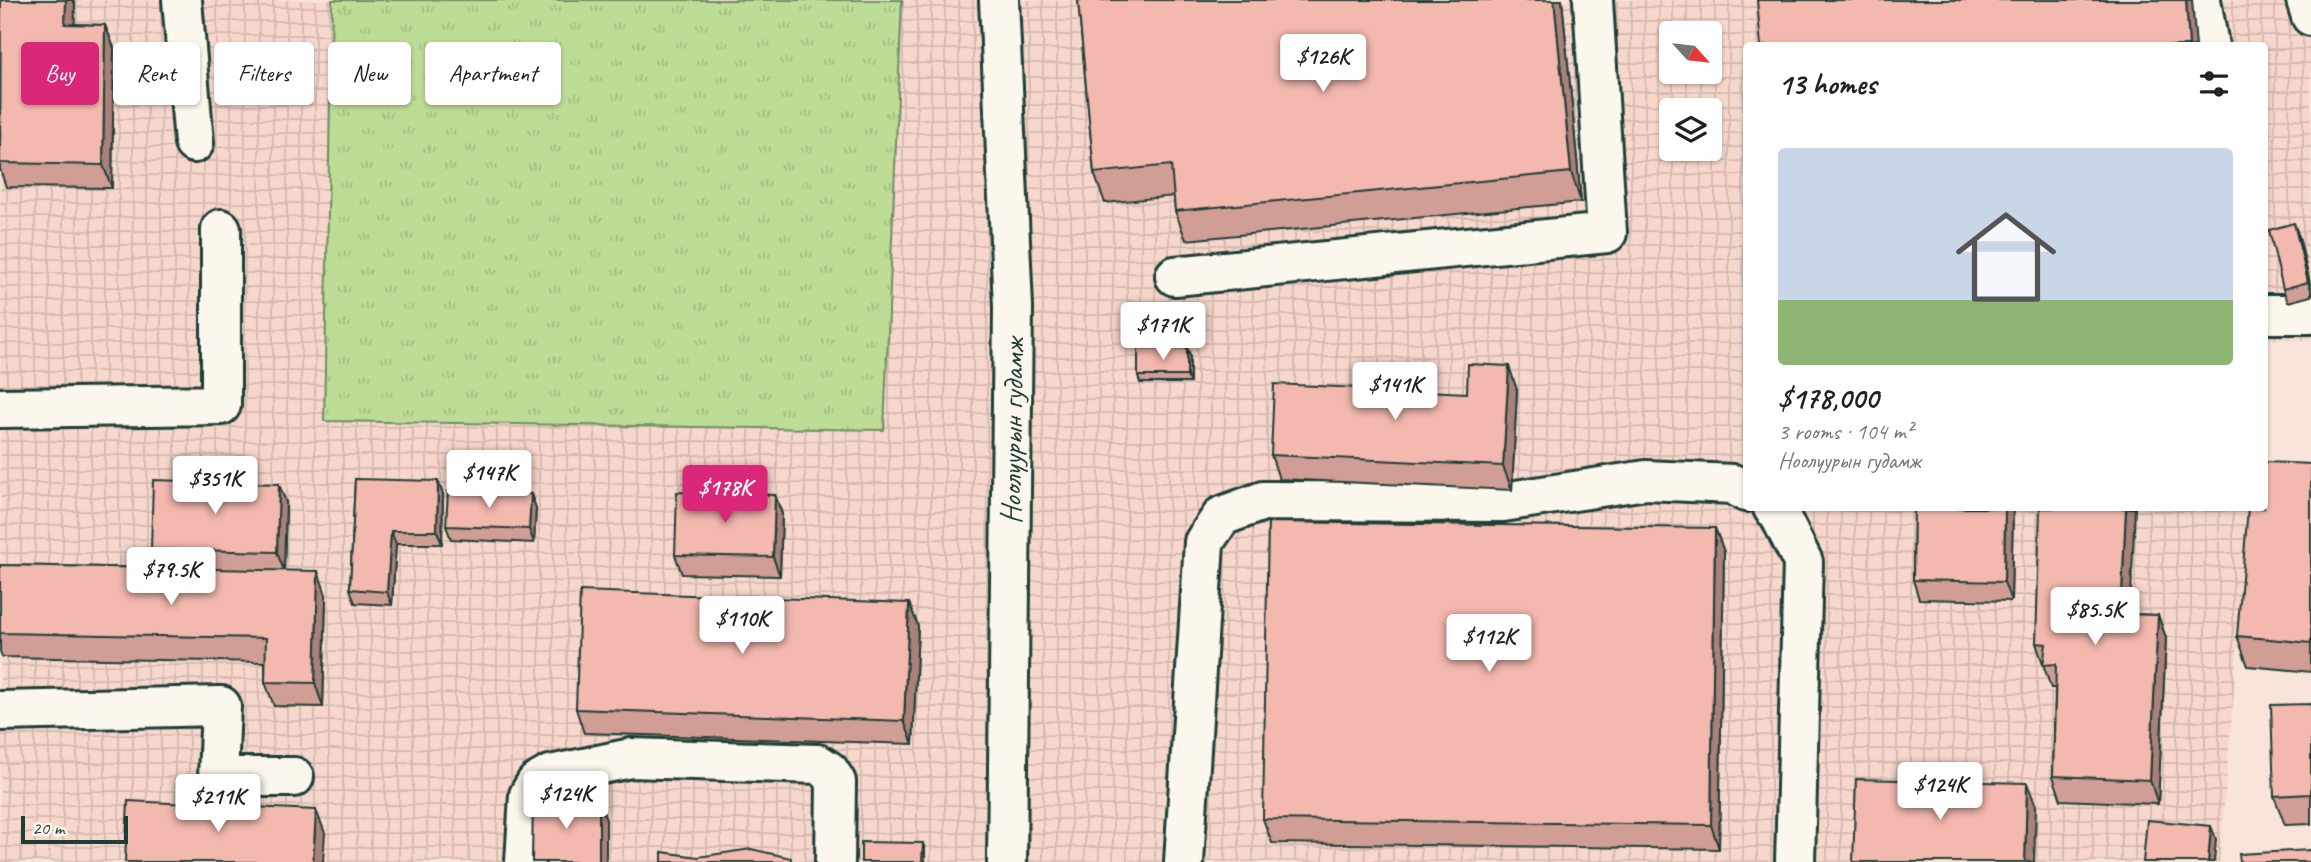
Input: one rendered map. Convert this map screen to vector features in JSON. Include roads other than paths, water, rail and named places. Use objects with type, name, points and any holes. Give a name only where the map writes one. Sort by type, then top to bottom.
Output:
[{"type":"street","points":[[182,0],[194,143]]},
{"type":"street","name":"Ноолуурын гудамж","points":[[999,0],[1013,307],[1007,862]]},
{"type":"street","points":[[1175,276],[1607,233],[1592,0]]},
{"type":"street","points":[[2202,0],[2207,42]]},
{"type":"street","points":[[2306,0],[2311,16]]},
{"type":"street","points":[[0,408],[221,405],[221,229]]},
{"type":"street","points":[[2268,314],[2311,314]]},
{"type":"street","points":[[1184,862],[1204,542],[1222,516],[1263,501],[1503,502],[1646,480],[1733,484],[1743,490]]},
{"type":"street","points":[[1778,511],[1803,562],[1795,862]]},
{"type":"street","points":[[0,711],[220,706],[218,777],[294,777]]},
{"type":"street","points":[[525,862],[529,795],[536,783],[550,775],[631,758],[818,764],[828,771],[836,782],[835,862]]}]
